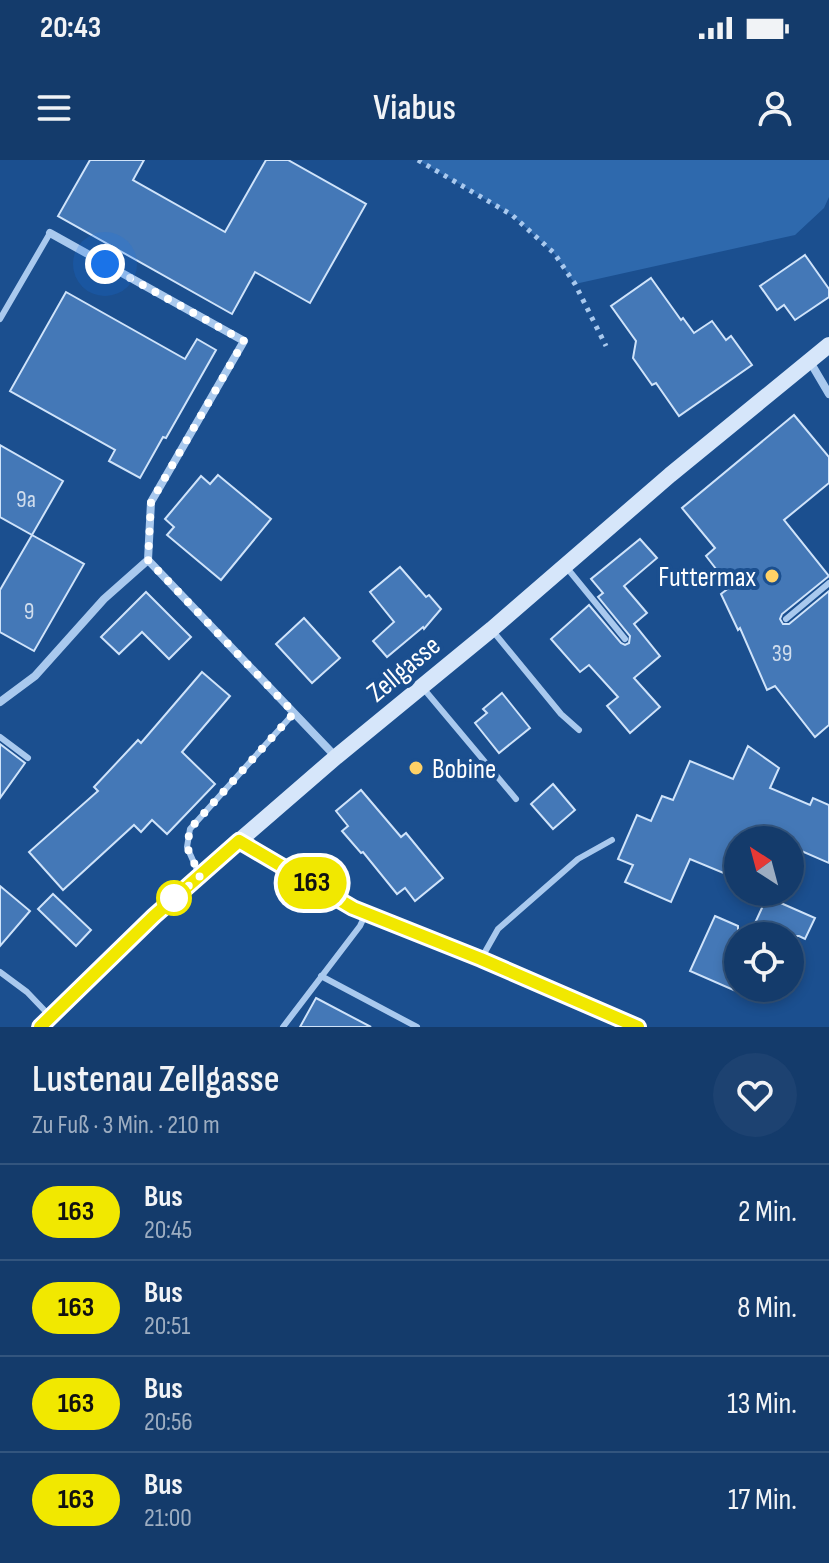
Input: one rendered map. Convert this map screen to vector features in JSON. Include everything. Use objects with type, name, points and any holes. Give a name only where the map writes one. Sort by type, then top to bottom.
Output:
[{"type":"main road","name":"Zellgasse","points":[[46,1022],[154,916],[336,757],[829,345]]},
{"type":"street","points":[[0,702],[35,676],[104,599],[148,560],[151,502],[244,341],[50,233]]},
{"type":"street","points":[[809,360],[829,394]]},
{"type":"street","points":[[148,560],[336,757]]},
{"type":"street","points":[[239,841],[366,913],[638,1027]]},
{"type":"lane","points":[[0,319],[50,233]]},
{"type":"lane","points":[[565,566],[625,639]]},
{"type":"lane","points":[[786,619],[829,583]]},
{"type":"lane","points":[[492,629],[561,714],[579,730]]},
{"type":"lane","points":[[422,686],[516,799]]},
{"type":"lane","points":[[200,876],[187,847],[190,829],[294,713]]},
{"type":"lane","points":[[0,737],[28,758]]},
{"type":"lane","points":[[481,959],[498,929],[578,859],[612,840]]},
{"type":"lane","points":[[283,1027],[360,926],[366,913]]},
{"type":"lane","points":[[0,972],[27,992],[46,1022]]},
{"type":"lane","points":[[321,976],[417,1027]]},
{"type":"path","points":[[418,160],[512,215],[554,253],[575,284],[606,346]]},
{"type":"shaded area","points":[[418,160],[829,160],[829,197],[824,208],[795,235],[575,284],[554,253],[512,215]]},
{"type":"building","points":[[90,160],[144,160],[133,180],[225,232],[266,160],[288,160],[366,204],[310,303],[255,272],[232,314],[58,216]]},
{"type":"building","points":[[805,255],[829,289],[829,297],[795,320],[784,305],[777,310],[760,286]]},
{"type":"building","points":[[651,278],[694,333],[712,321],[726,340],[731,336],[752,365],[679,416],[656,383],[652,385],[633,358],[636,341],[611,306]]},
{"type":"building","points":[[66,292],[185,359],[197,339],[216,350],[140,478],[109,461],[115,450],[10,391]]},
{"type":"building","points":[[794,415],[829,457],[829,483],[784,520],[829,576],[782,614],[780,619],[783,624],[789,624],[829,591],[829,725],[815,737],[775,686],[767,690],[740,628],[738,630],[721,594],[730,587],[706,556],[715,548],[682,508]]},
{"type":"building","points":[[0,445],[63,481],[32,535],[0,517]]},
{"type":"building","points":[[218,475],[271,519],[221,580],[167,535],[174,527],[165,519],[201,476],[210,484]]},
{"type":"building","points":[[32,535],[84,564],[34,651],[0,632],[0,590]]},
{"type":"building","points":[[640,539],[657,558],[624,586],[647,613],[634,624],[660,656],[634,678],[660,707],[630,733],[607,706],[618,697],[589,665],[580,672],[551,639],[589,605],[621,643],[629,643],[630,636],[598,597],[603,593],[591,579]]},
{"type":"building","points":[[400,567],[441,609],[424,629],[387,657],[373,641],[394,622],[370,592]]},
{"type":"building","points":[[146,592],[191,637],[169,659],[142,632],[119,654],[101,637]]},
{"type":"building","points":[[304,618],[340,658],[312,683],[276,644]]},
{"type":"building","points":[[202,672],[230,696],[182,752],[215,784],[167,834],[152,820],[141,832],[134,825],[63,890],[29,852],[98,791],[94,787],[138,740],[141,743]]},
{"type":"building","points":[[502,693],[530,728],[499,753],[475,723],[487,713],[483,709]]},
{"type":"building","points":[[0,744],[25,763],[0,798]]},
{"type":"building","points":[[748,746],[779,768],[770,788],[810,805],[813,798],[829,805],[829,863],[804,852],[804,826],[724,826],[724,873],[690,859],[671,902],[625,882],[633,865],[618,859],[637,815],[651,821],[662,796],[673,800],[690,761],[733,779]]},
{"type":"building","points":[[553,784],[575,810],[553,829],[531,804]]},
{"type":"building","points":[[361,790],[401,837],[406,833],[443,878],[415,901],[405,888],[397,894],[342,831],[348,826],[336,811]]},
{"type":"building","points":[[0,886],[30,911],[0,946]]},
{"type":"building","points":[[53,894],[91,930],[76,946],[38,909]]},
{"type":"building","points":[[763,906],[788,906],[815,918],[805,939],[804,922],[755,922]]},
{"type":"building","points":[[715,916],[729,922],[724,922],[724,986],[690,971]]},
{"type":"building","points":[[316,998],[371,1027],[300,1027]]},
{"type":"bus line","name":"163","points":[[40,1027],[154,916],[239,841],[353,908],[638,1027]]},
{"type":"place","name":"Futtermax","points":[[772,576]]},
{"type":"place","name":"Bobine","points":[[416,768]]},
{"type":"route","points":[[105,264],[244,341],[151,502],[148,560],[294,713],[190,829],[187,847],[200,876],[168,904],[174,898]]}]
